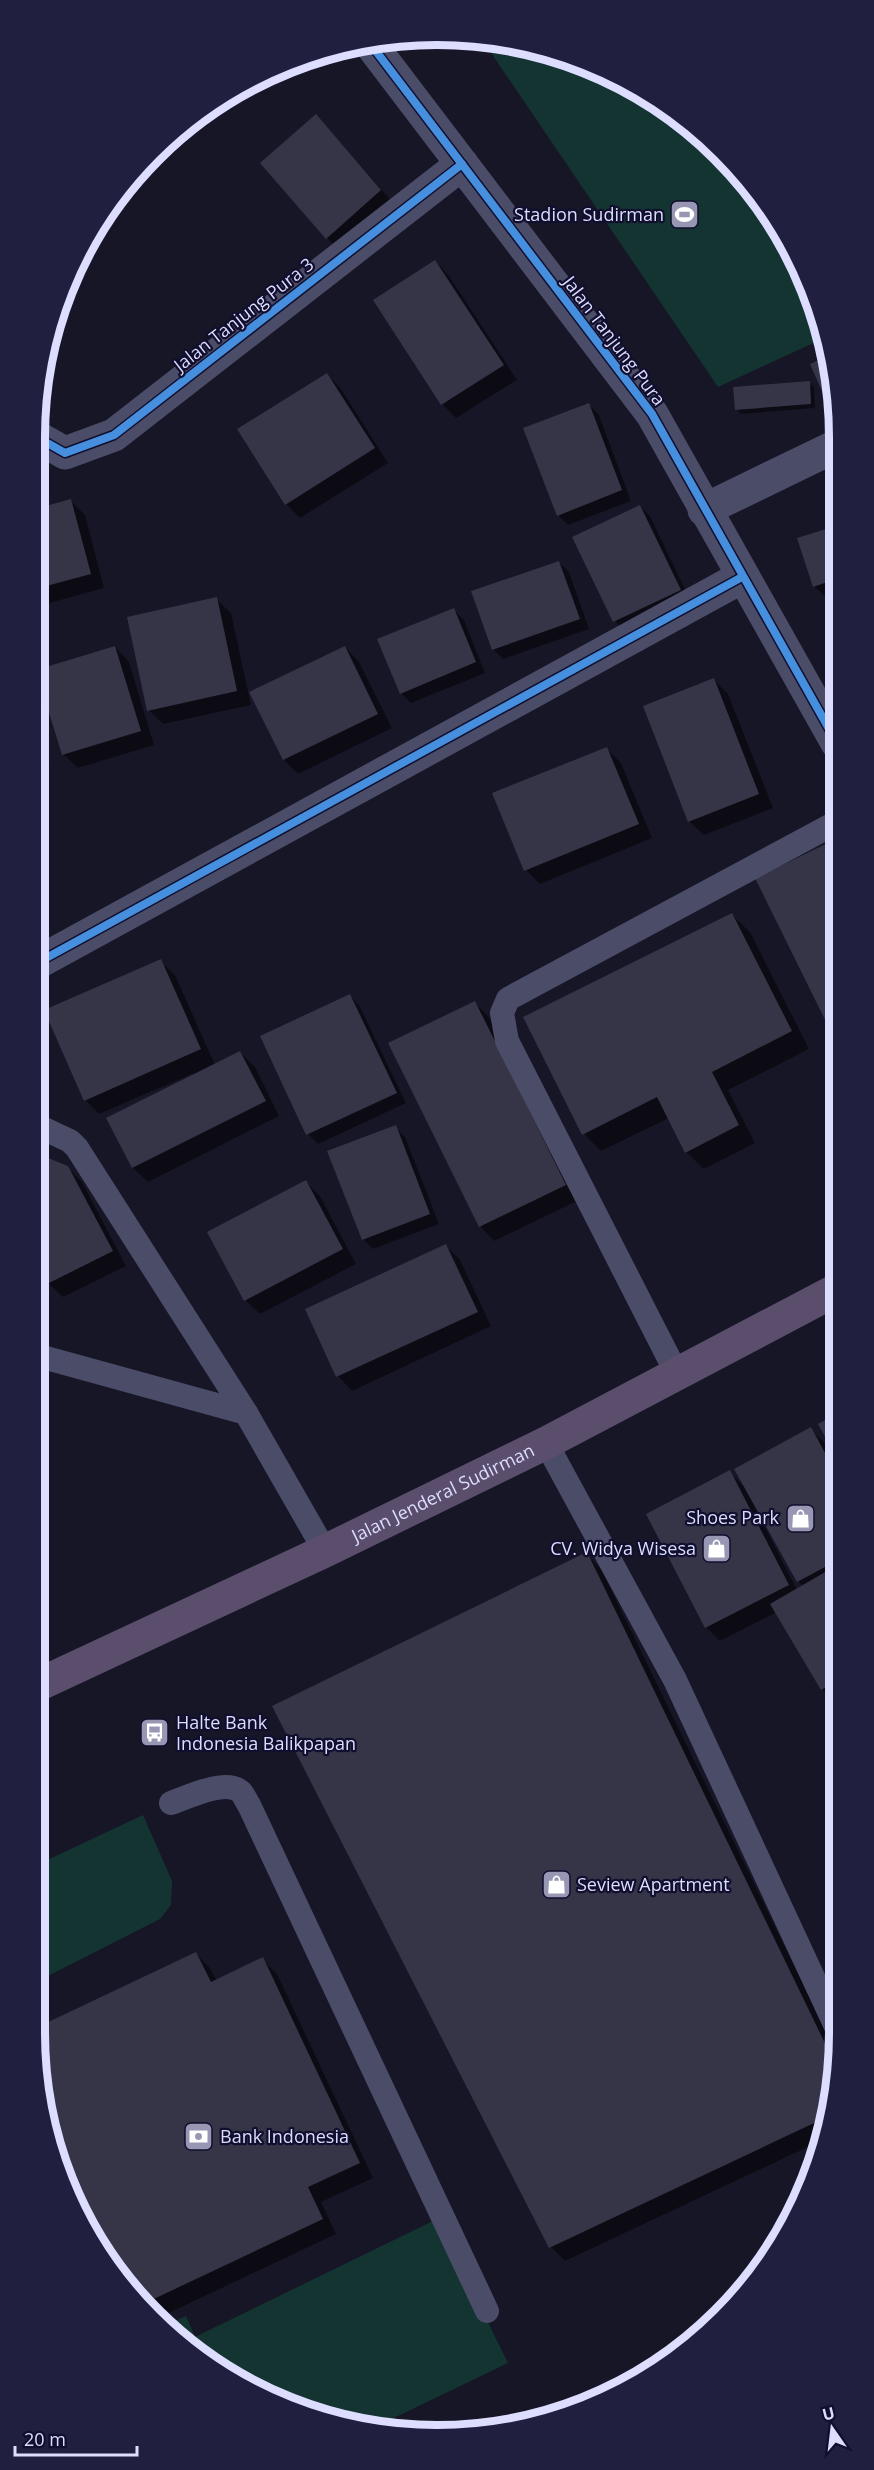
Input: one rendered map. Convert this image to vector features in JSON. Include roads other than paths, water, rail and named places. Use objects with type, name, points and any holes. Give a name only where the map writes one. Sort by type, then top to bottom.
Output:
[{"type":"highway","name":"Jalan Jenderal Sudirman","points":[[45,1682],[325,1551],[546,1443],[829,1294]]},
{"type":"street","name":"Jalan Tanjung Pura","points":[[375,50],[652,414],[704,510],[829,728]]},
{"type":"street","name":"Jalan Tanjung Pura 3","points":[[45,442],[65,453],[114,435],[462,164]]},
{"type":"street","points":[[704,510],[829,449]]},
{"type":"street","points":[[45,959],[742,577]]},
{"type":"lane","points":[[677,1374],[507,1041],[502,1013],[508,999],[829,826]]},
{"type":"lane","points":[[45,1129],[70,1141],[77,1148],[246,1413],[325,1551]]},
{"type":"lane","points":[[45,1358],[246,1413]]},
{"type":"lane","points":[[546,1443],[675,1680],[829,2009]]},
{"type":"lane","points":[[171,1803],[228,1786],[240,1791],[249,1805],[487,2311]]},
{"type":"place","name":"Stadion Sudirman","points":[[685,215]]},
{"type":"place","name":"Shoes Park","points":[[800,1518]]},
{"type":"place","name":"CV. Widya Wisesa","points":[[717,1549]]},
{"type":"place","name":"Halte Bank Indonesia Balikpapan","points":[[155,1733]]},
{"type":"place","name":"Seview Apartment","points":[[556,1885]]},
{"type":"place","name":"Bank Indonesia","points":[[199,2137]]}]
